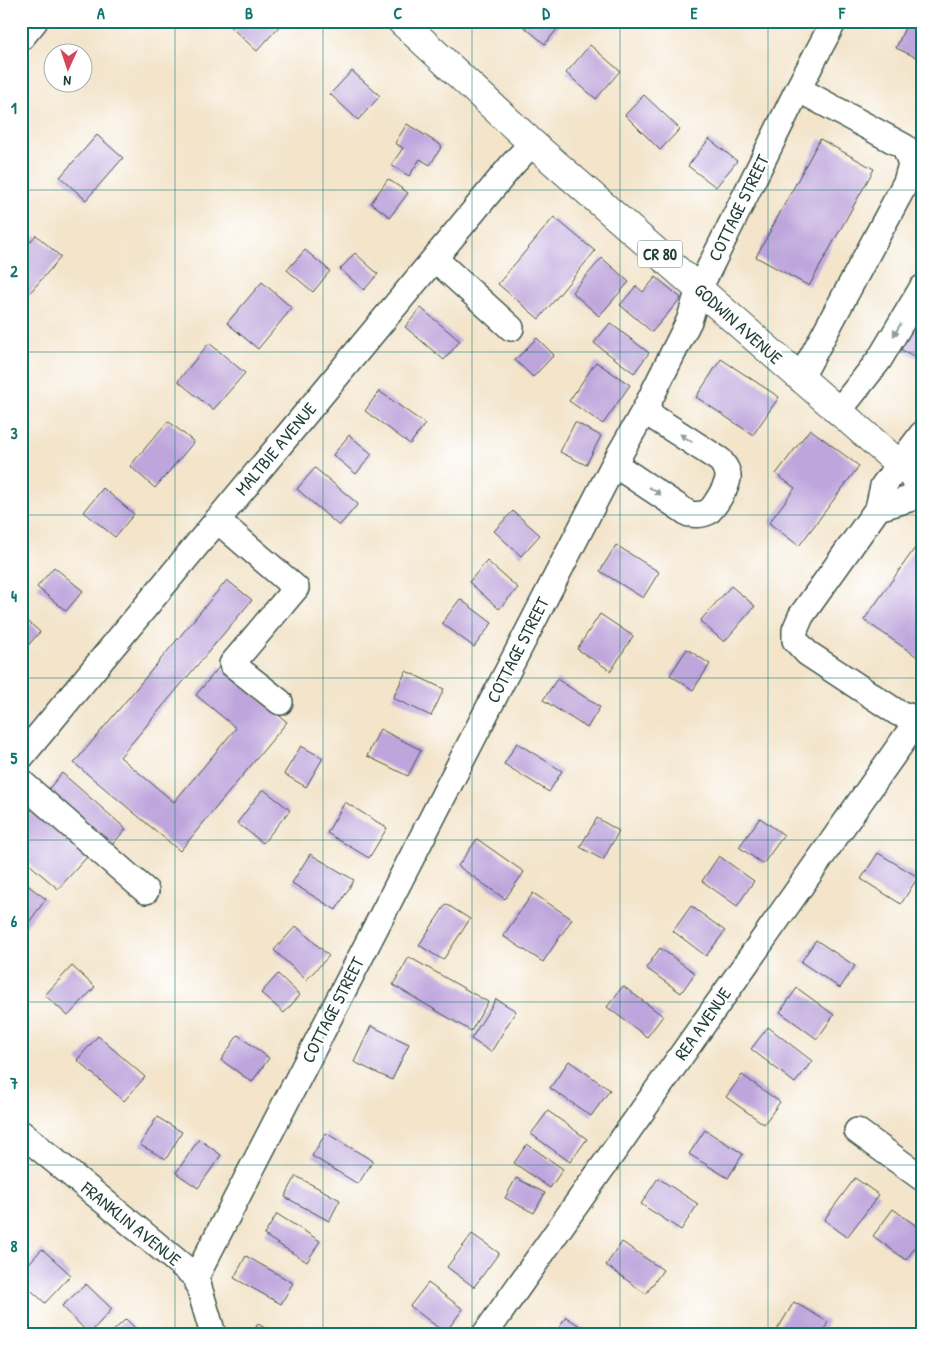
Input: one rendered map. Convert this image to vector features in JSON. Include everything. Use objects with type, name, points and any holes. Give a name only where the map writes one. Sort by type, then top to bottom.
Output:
[{"type":"main road","name":"GODWIN AVENUE","points":[[401,21],[532,143],[922,486]]},
{"type":"street","points":[[21,38],[35,21]]},
{"type":"street","name":"COTTAGE STREET","points":[[196,1277],[614,464],[644,411],[689,321],[699,289],[798,89],[834,21]]},
{"type":"street","points":[[798,89],[905,147],[911,164],[906,182],[800,378]]},
{"type":"street","name":"MALTBIE AVENUE","points":[[21,757],[532,143]]},
{"type":"street","points":[[435,259],[510,328]]},
{"type":"street","points":[[838,412],[879,360],[922,288]]},
{"type":"street","points":[[614,464],[688,514],[700,515],[710,511],[725,488],[729,479],[727,471],[720,460],[644,411]]},
{"type":"street","points":[[921,719],[898,713],[807,653],[795,640],[795,630],[801,616],[878,508],[883,486],[922,434]]},
{"type":"street","points":[[878,508],[909,499],[922,486]]},
{"type":"street","points":[[217,520],[296,588],[232,664],[280,702]]},
{"type":"street","name":"REA AVENUE","points":[[485,1334],[921,719]]},
{"type":"street","points":[[21,782],[146,891]]},
{"type":"street","points":[[857,1131],[922,1178]]},
{"type":"street","name":"FRANKLIN AVENUE","points":[[21,1133],[196,1277],[213,1334]]},
{"type":"building","points":[[224,21],[284,21],[257,51]]},
{"type":"building","points":[[517,21],[560,21],[562,23],[545,44]]},
{"type":"building","points":[[908,21],[922,21],[922,60],[896,48]]},
{"type":"building","points":[[590,45],[620,71],[596,99],[566,73]]},
{"type":"building","points":[[352,71],[380,96],[358,120],[330,94]]},
{"type":"building","points":[[644,95],[680,129],[660,150],[625,115]]},
{"type":"building","points":[[407,124],[442,146],[430,165],[420,159],[409,176],[391,165],[403,148],[395,143]]},
{"type":"building","points":[[97,135],[123,158],[86,200],[60,177]]},
{"type":"building","points":[[709,139],[737,161],[716,187],[688,166]]},
{"type":"building","points":[[820,139],[874,169],[809,286],[756,257]]},
{"type":"building","points":[[388,179],[408,193],[390,217],[371,203]]},
{"type":"building","points":[[554,217],[595,251],[539,319],[498,284]]},
{"type":"building","points":[[36,235],[61,257],[21,303],[21,252]]},
{"type":"building","points":[[305,250],[330,271],[313,292],[287,270]]},
{"type":"building","points":[[355,253],[378,274],[364,290],[340,269]]},
{"type":"building","points":[[602,258],[629,282],[599,316],[572,292]]},
{"type":"building","points":[[656,277],[681,298],[652,332],[620,305],[636,286],[643,292]]},
{"type":"building","points":[[262,282],[292,308],[258,349],[227,323]]},
{"type":"building","points":[[922,298],[922,360],[896,347]]},
{"type":"building","points":[[421,308],[460,341],[444,360],[405,327]]},
{"type":"building","points":[[610,323],[649,353],[634,373],[594,343]]},
{"type":"building","points":[[537,338],[554,355],[533,377],[515,360]]},
{"type":"building","points":[[209,343],[245,373],[213,410],[178,381]]},
{"type":"building","points":[[721,359],[779,397],[753,435],[696,397]]},
{"type":"building","points":[[596,362],[630,385],[603,424],[569,401]]},
{"type":"building","points":[[379,391],[425,424],[410,444],[365,411]]},
{"type":"building","points":[[168,421],[194,442],[155,488],[130,466]]},
{"type":"building","points":[[575,422],[601,436],[586,465],[560,452]]},
{"type":"building","points":[[810,429],[859,466],[799,546],[769,523],[795,488],[776,474]]},
{"type":"building","points":[[349,435],[372,454],[356,474],[333,455]]},
{"type":"building","points":[[315,468],[358,504],[339,526],[297,489]]},
{"type":"building","points":[[103,488],[134,514],[115,537],[84,512]]},
{"type":"building","points":[[513,511],[540,535],[521,556],[494,531]]},
{"type":"building","points":[[922,538],[922,654],[919,658],[864,620]]},
{"type":"building","points":[[616,545],[659,572],[643,598],[600,571]]},
{"type":"building","points":[[487,561],[518,588],[499,609],[469,582]]},
{"type":"building","points":[[54,567],[83,591],[66,611],[37,587]]},
{"type":"building","points":[[227,580],[252,600],[120,757],[174,802],[236,728],[196,695],[220,666],[287,722],[180,851],[74,763]]},
{"type":"building","points":[[731,586],[755,606],[724,642],[700,621]]},
{"type":"building","points":[[460,599],[492,623],[474,647],[442,623]]},
{"type":"building","points":[[600,614],[633,636],[611,671],[577,649]]},
{"type":"building","points":[[21,615],[40,632],[21,653]]},
{"type":"building","points":[[687,649],[710,664],[693,690],[670,675]]},
{"type":"building","points":[[406,671],[444,689],[431,716],[393,698]]},
{"type":"building","points":[[557,679],[600,707],[587,728],[543,700]]},
{"type":"building","points":[[380,729],[421,750],[408,776],[367,756]]},
{"type":"building","points":[[517,743],[562,771],[549,792],[504,764]]},
{"type":"building","points":[[301,746],[323,758],[306,787],[284,774]]},
{"type":"building","points":[[62,773],[126,829],[111,846],[47,791]]},
{"type":"building","points":[[263,789],[290,810],[263,843],[237,823]]},
{"type":"building","points":[[345,802],[387,828],[369,858],[327,833]]},
{"type":"building","points":[[33,809],[87,857],[58,889],[21,857],[21,822]]},
{"type":"building","points":[[597,818],[619,831],[603,860],[580,847]]},
{"type":"building","points":[[760,818],[784,835],[763,864],[739,847]]},
{"type":"building","points":[[477,839],[524,872],[505,899],[458,866]]},
{"type":"building","points":[[878,853],[918,877],[901,904],[861,879]]},
{"type":"building","points":[[310,854],[354,880],[336,910],[292,883]]},
{"type":"building","points":[[719,856],[754,881],[737,906],[702,881]]},
{"type":"building","points":[[26,884],[46,899],[21,933],[21,890]]},
{"type":"building","points":[[533,893],[572,919],[543,962],[503,936]]},
{"type":"building","points":[[446,904],[470,919],[443,960],[419,945]]},
{"type":"building","points":[[691,906],[725,931],[706,956],[673,931]]},
{"type":"building","points":[[296,926],[329,956],[306,980],[274,950]]},
{"type":"building","points":[[816,940],[855,966],[840,988],[801,962]]},
{"type":"building","points":[[660,948],[695,973],[681,993],[646,968]]},
{"type":"building","points":[[409,957],[488,1002],[471,1031],[393,985]]},
{"type":"building","points":[[72,966],[95,987],[68,1016],[45,995]]},
{"type":"building","points":[[278,974],[300,995],[284,1013],[261,993]]},
{"type":"building","points":[[623,986],[663,1016],[647,1037],[607,1007]]},
{"type":"building","points":[[797,988],[834,1015],[817,1039],[780,1012]]},
{"type":"building","points":[[496,999],[516,1011],[491,1052],[471,1039]]},
{"type":"building","points":[[371,1026],[409,1044],[392,1080],[354,1062]]},
{"type":"building","points":[[768,1027],[812,1061],[795,1083],[751,1049]]},
{"type":"building","points":[[238,1035],[269,1058],[252,1082],[221,1060]]},
{"type":"building","points":[[98,1036],[145,1077],[124,1101],[77,1060]]},
{"type":"building","points":[[569,1061],[610,1090],[591,1116],[550,1088]]},
{"type":"building","points":[[742,1075],[780,1102],[764,1124],[726,1097]]},
{"type":"building","points":[[548,1111],[587,1139],[570,1162],[531,1134]]},
{"type":"building","points":[[157,1117],[182,1132],[166,1159],[140,1145]]},
{"type":"building","points":[[705,1130],[743,1154],[728,1178],[689,1154]]},
{"type":"building","points":[[326,1133],[373,1161],[358,1184],[312,1156]]},
{"type":"building","points":[[199,1139],[221,1155],[198,1188],[176,1173]]},
{"type":"building","points":[[527,1144],[563,1169],[550,1188],[514,1163]]},
{"type":"building","points":[[296,1176],[340,1200],[329,1221],[285,1197]]},
{"type":"building","points":[[516,1178],[545,1193],[534,1213],[505,1198]]},
{"type":"building","points":[[658,1178],[698,1204],[681,1230],[641,1204]]},
{"type":"building","points":[[855,1178],[879,1195],[847,1237],[824,1220]]},
{"type":"building","points":[[893,1209],[922,1230],[922,1238],[906,1260],[873,1236]]},
{"type":"building","points":[[277,1214],[320,1241],[307,1262],[264,1235]]},
{"type":"building","points":[[472,1234],[499,1253],[474,1287],[447,1267]]},
{"type":"building","points":[[622,1242],[663,1270],[646,1294],[606,1265]]},
{"type":"building","points":[[42,1249],[71,1275],[45,1303],[21,1281],[21,1272]]},
{"type":"building","points":[[246,1256],[293,1283],[281,1304],[234,1278]]},
{"type":"building","points":[[428,1283],[463,1309],[445,1333],[410,1306]]},
{"type":"building","points":[[86,1284],[112,1309],[89,1334],[62,1306]]},
{"type":"building","points":[[794,1302],[828,1322],[822,1334],[783,1334],[777,1330]]},
{"type":"building","points":[[566,1317],[592,1334],[555,1334]]},
{"type":"building","points":[[126,1319],[141,1334],[110,1334]]},
{"type":"building","points":[[258,1324],[275,1334],[252,1334]]}]
